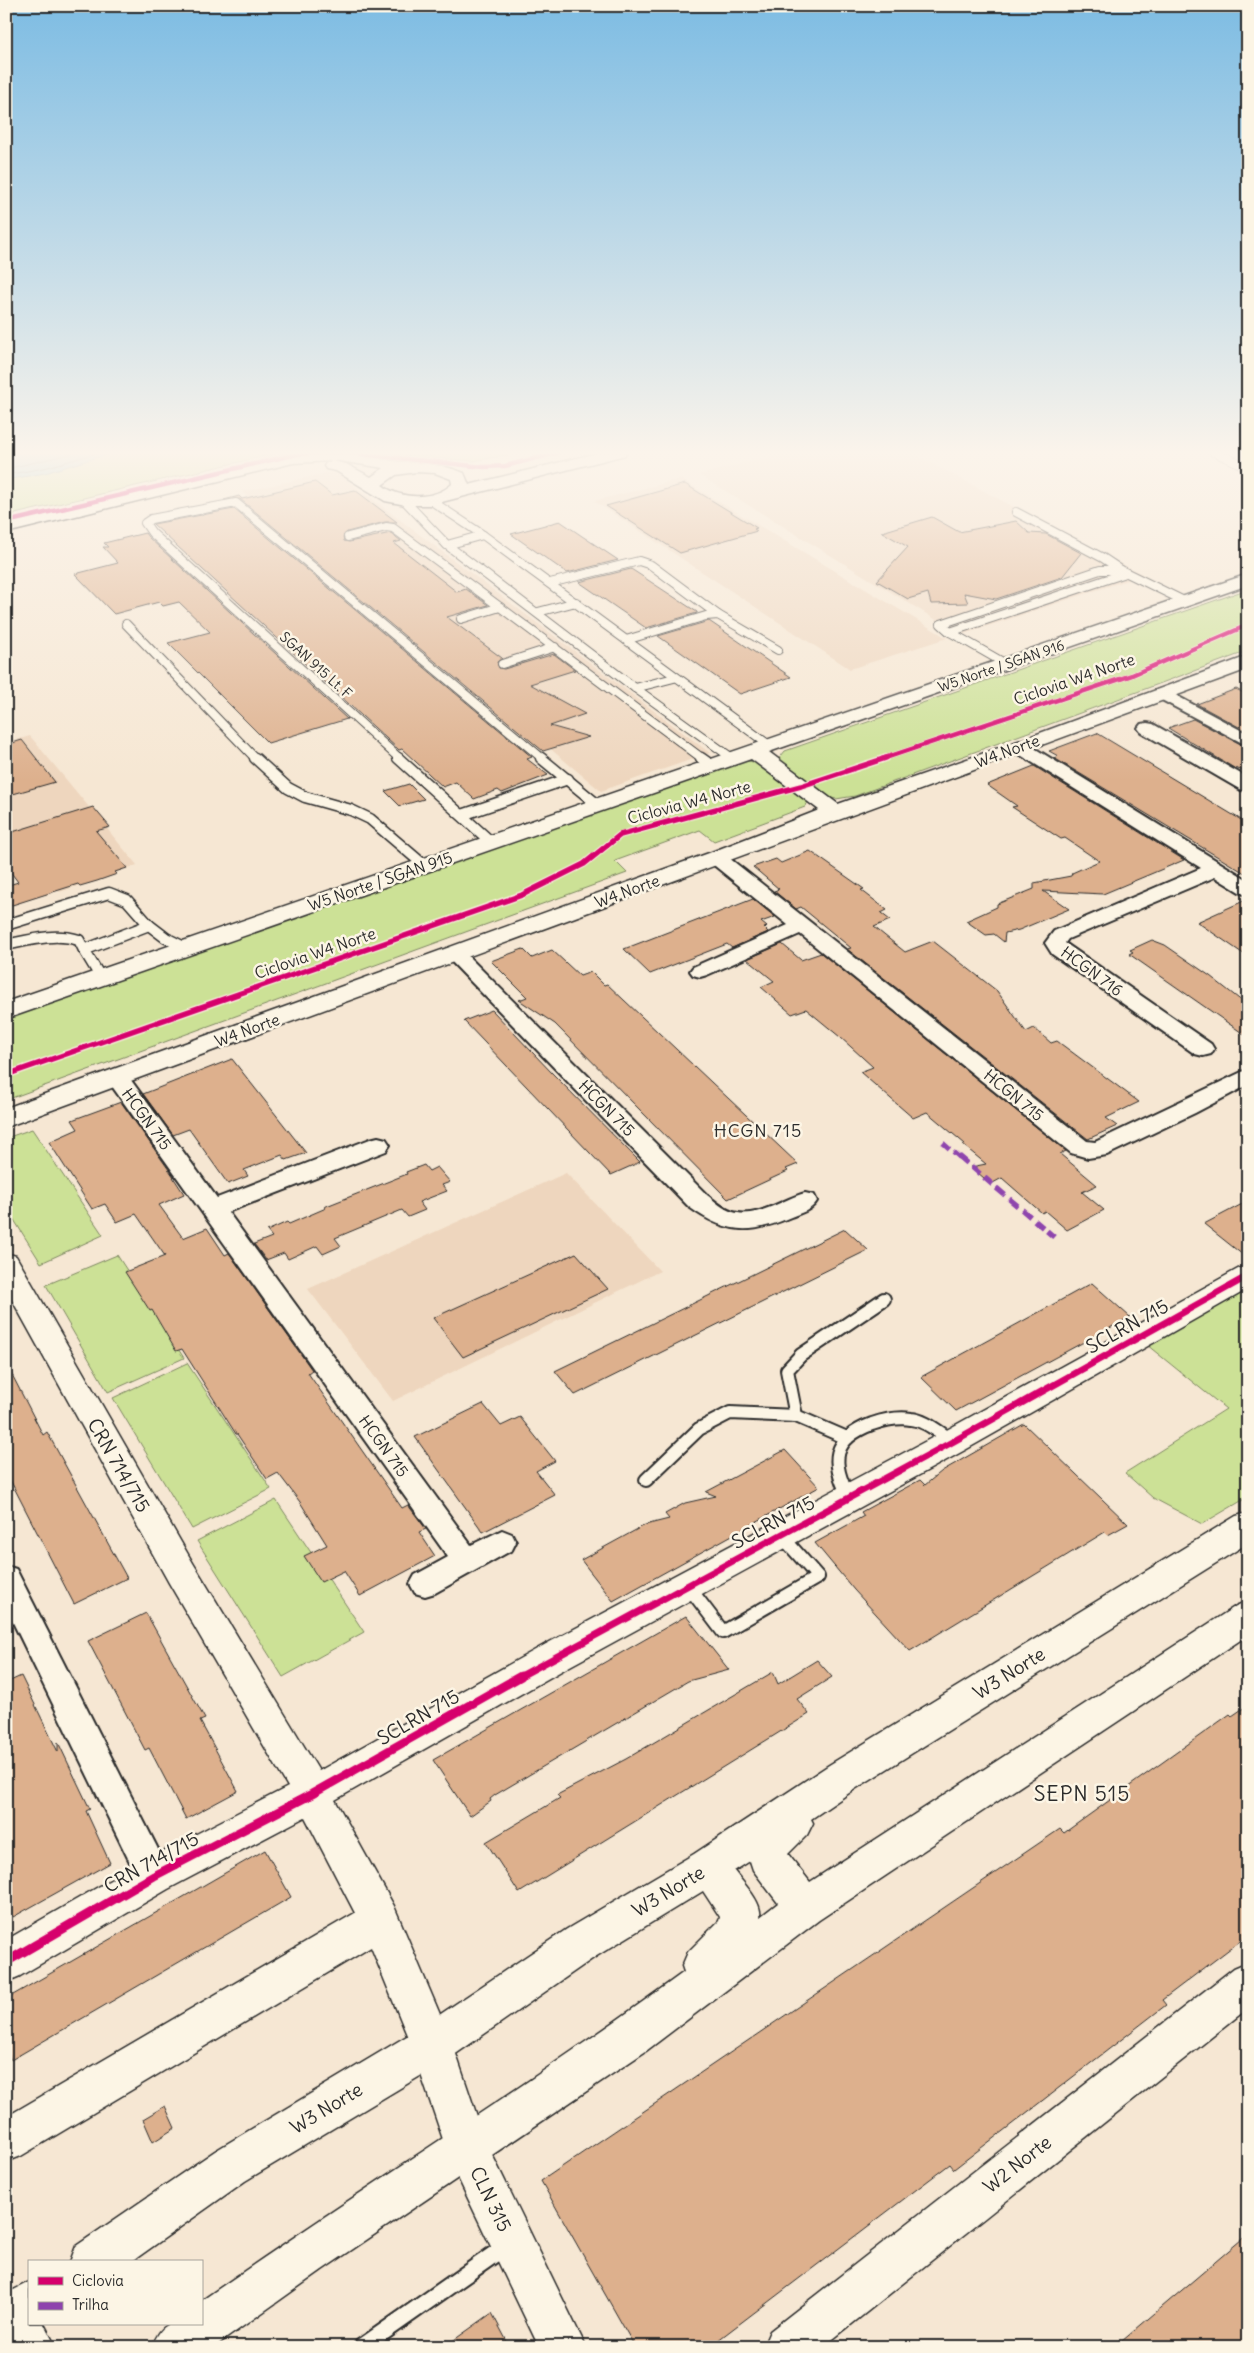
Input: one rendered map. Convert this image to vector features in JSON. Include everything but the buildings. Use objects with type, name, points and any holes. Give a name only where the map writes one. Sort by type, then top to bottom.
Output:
[{"type":"main road","name":"W5 Norte / SGAN 916","points":[[741,755],[1248,579]]},
{"type":"main road","name":"W4 Norte","points":[[6,1118],[717,858],[835,812],[1020,747],[1248,662]]},
{"type":"main road","name":"W5 Norte / SGAN 915","points":[[6,1011],[741,755]]},
{"type":"main road","points":[[741,755],[835,812]]},
{"type":"main road","name":"CRN 714/715","points":[[6,1262],[181,1573],[312,1794],[380,1920],[432,2045]]},
{"type":"main road","name":"SCLRN 715","points":[[312,1794],[558,1655],[954,1441],[1248,1276]]},
{"type":"main road","name":"W3 Norte","points":[[95,2260],[230,2166],[432,2045],[581,1944],[708,1867],[842,1777],[1248,1526]]},
{"type":"main road","points":[[175,2347],[306,2254],[631,2036],[805,1907],[1248,1616]]},
{"type":"main road","points":[[805,1907],[767,1857],[770,1845],[842,1777]]},
{"type":"main road","name":"CRN 714/715","points":[[6,1962],[154,1876],[312,1794]]},
{"type":"main road","points":[[631,2036],[736,1932],[741,1913],[708,1867]]},
{"type":"main road","points":[[6,2142],[380,1920]]},
{"type":"main road","name":"W2 Norte","points":[[786,2347],[1248,1982]]},
{"type":"main road","name":"CLN 315","points":[[432,2045],[466,2148],[563,2347]]},
{"type":"street","points":[[1164,694],[1248,741]]},
{"type":"street","points":[[1147,728],[1248,786]]},
{"type":"street","points":[[1020,747],[1248,889]]},
{"type":"street","name":"HCGN 715","points":[[717,858],[1079,1147],[1088,1150],[1099,1149],[1187,1108],[1248,1076]]},
{"type":"street","name":"HCGN 716","points":[[1202,1049],[1059,950],[1055,943],[1062,935],[1216,869]]},
{"type":"street","points":[[700,971],[802,926]]},
{"type":"street","name":"HCGN 715","points":[[455,954],[698,1201],[719,1216],[733,1220],[754,1221],[805,1201]]},
{"type":"street","name":"HCGN 715","points":[[117,1077],[467,1561]]},
{"type":"street","points":[[213,1209],[378,1145]]},
{"type":"street","points":[[425,1584],[502,1542]]},
{"type":"street","name":"CRN 714/715","points":[[6,1578],[154,1876]]},
{"type":"lane","name":"SGAN 915 Lt. F","points":[[183,562],[462,815]]},
{"type":"lane","name":"SGAN 915 Lt. F","points":[[307,562],[568,779]]},
{"type":"lane","points":[[439,562],[555,647],[741,755]]},
{"type":"lane","points":[[470,562],[538,612],[634,688],[741,755]]},
{"type":"lane","points":[[520,562],[674,678],[741,755]]},
{"type":"lane","points":[[550,583],[636,562]]},
{"type":"lane","points":[[641,562],[651,565],[718,615],[778,650]]},
{"type":"lane","points":[[1109,562],[1121,570],[1184,601]]},
{"type":"lane","points":[[1006,664],[950,632],[941,624],[954,618],[1100,570],[1121,570]]},
{"type":"lane","points":[[950,632],[1123,574],[1121,570]]},
{"type":"lane","points":[[538,612],[576,602]]},
{"type":"lane","points":[[461,619],[500,606]]},
{"type":"lane","points":[[626,640],[706,616],[718,615]]},
{"type":"lane","points":[[126,624],[271,774],[288,788],[305,797],[352,810],[370,819],[425,866]]},
{"type":"lane","points":[[502,664],[555,647]]},
{"type":"lane","points":[[634,688],[674,678]]},
{"type":"lane","points":[[491,842],[462,815],[568,779],[598,805]]},
{"type":"lane","points":[[6,925],[109,894],[124,897],[150,925],[166,938],[186,948]]},
{"type":"lane","points":[[84,950],[150,925]]},
{"type":"lane","points":[[6,942],[11,944],[53,936],[67,936],[79,940],[90,963],[101,978]]},
{"type":"lane","points":[[796,1416],[787,1370],[801,1356],[884,1299]]},
{"type":"lane","points":[[646,1480],[699,1429],[730,1413],[796,1416],[847,1438]]},
{"type":"lane","points":[[849,1498],[839,1474],[837,1459],[840,1446],[847,1438],[868,1427],[903,1418],[918,1420],[954,1441]]},
{"type":"lane","points":[[687,1585],[723,1632],[818,1576],[780,1535]]},
{"type":"lane","points":[[362,2347],[512,2242]]},
{"type":"shaded area","points":[[326,562],[456,562],[710,753],[601,791]]},
{"type":"shaded area","points":[[687,562],[820,562],[947,638],[850,669]]},
{"type":"shaded area","points":[[841,562],[1118,562],[1143,575],[961,635]]},
{"type":"shaded area","points":[[30,736],[137,865],[60,892],[6,825],[6,743]]},
{"type":"shaded area","points":[[566,1173],[660,1271],[393,1401],[308,1289]]},
{"type":"green space","points":[[1248,589],[1248,651],[855,796],[836,799],[827,797],[777,761],[785,751]]},
{"type":"green space","points":[[738,762],[760,763],[808,802],[805,807],[714,841],[700,830],[615,861],[627,873],[6,1100],[6,1017]]},
{"type":"green space","points":[[32,1129],[103,1235],[41,1263],[6,1207],[6,1138]]},
{"type":"green space","points":[[117,1255],[184,1358],[108,1392],[46,1285]]},
{"type":"green space","points":[[1248,1290],[1248,1497],[1202,1524],[1153,1498],[1125,1473],[1226,1409],[1147,1345]]},
{"type":"green space","points":[[187,1363],[271,1489],[192,1529],[113,1398]]},
{"type":"green space","points":[[276,1500],[364,1632],[283,1677],[197,1541]]},
{"type":"marked path","points":[[943,1143],[1054,1237]]},
{"type":"cycle path","name":"Ciclovia W4 Norte","points":[[6,1075],[522,895],[584,864],[620,835],[801,786],[1132,675],[1248,625]]},
{"type":"cycle path","points":[[6,1962],[154,1876],[312,1794],[558,1655],[954,1441],[1248,1276]]},
{"type":"district","name":"HCGN 715","points":[[758,1131]]},
{"type":"district","name":"SEPN 515","points":[[1082,1794]]}]
